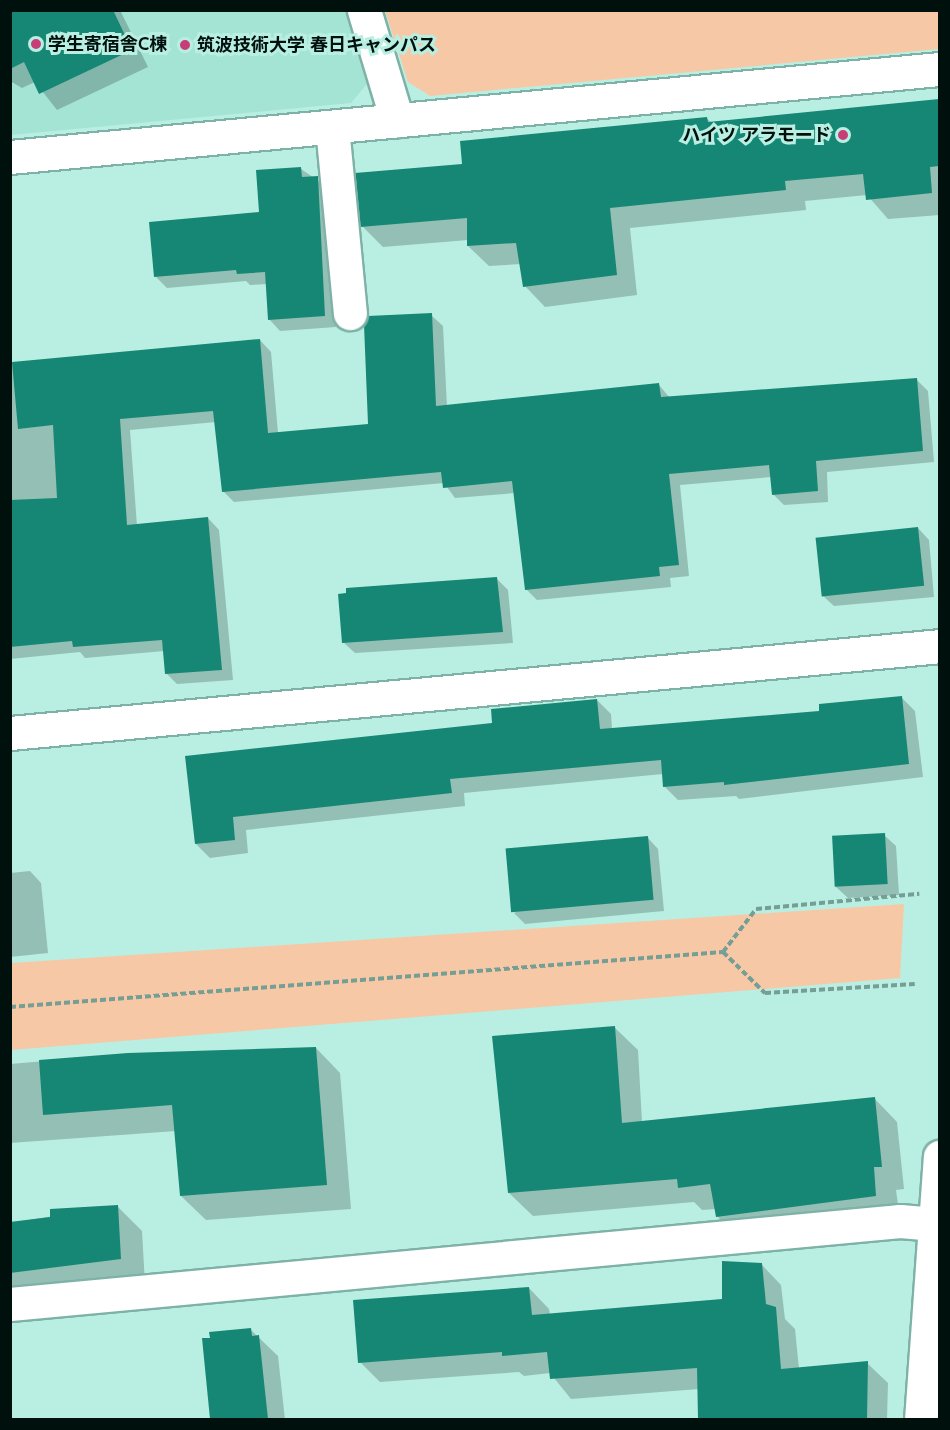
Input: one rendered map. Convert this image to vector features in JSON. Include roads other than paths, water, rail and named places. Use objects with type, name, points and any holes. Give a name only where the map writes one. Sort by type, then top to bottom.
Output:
[{"type":"street","points":[[364,10],[397,120]]},
{"type":"street","points":[[10,157],[939,69]]},
{"type":"street","points":[[332,126],[350,313]]},
{"type":"street","points":[[10,733],[939,645]]},
{"type":"street","points":[[921,1419],[939,1157]]},
{"type":"street","points":[[10,1304],[900,1221],[935,1224]]},
{"type":"place","name":"学生寄宿舎C棟","points":[[36,44]]},
{"type":"place","name":"筑波技術大学 春日キャンパス","points":[[185,45]]},
{"type":"place","name":"ハイツ アラモード","points":[[843,135]]}]
